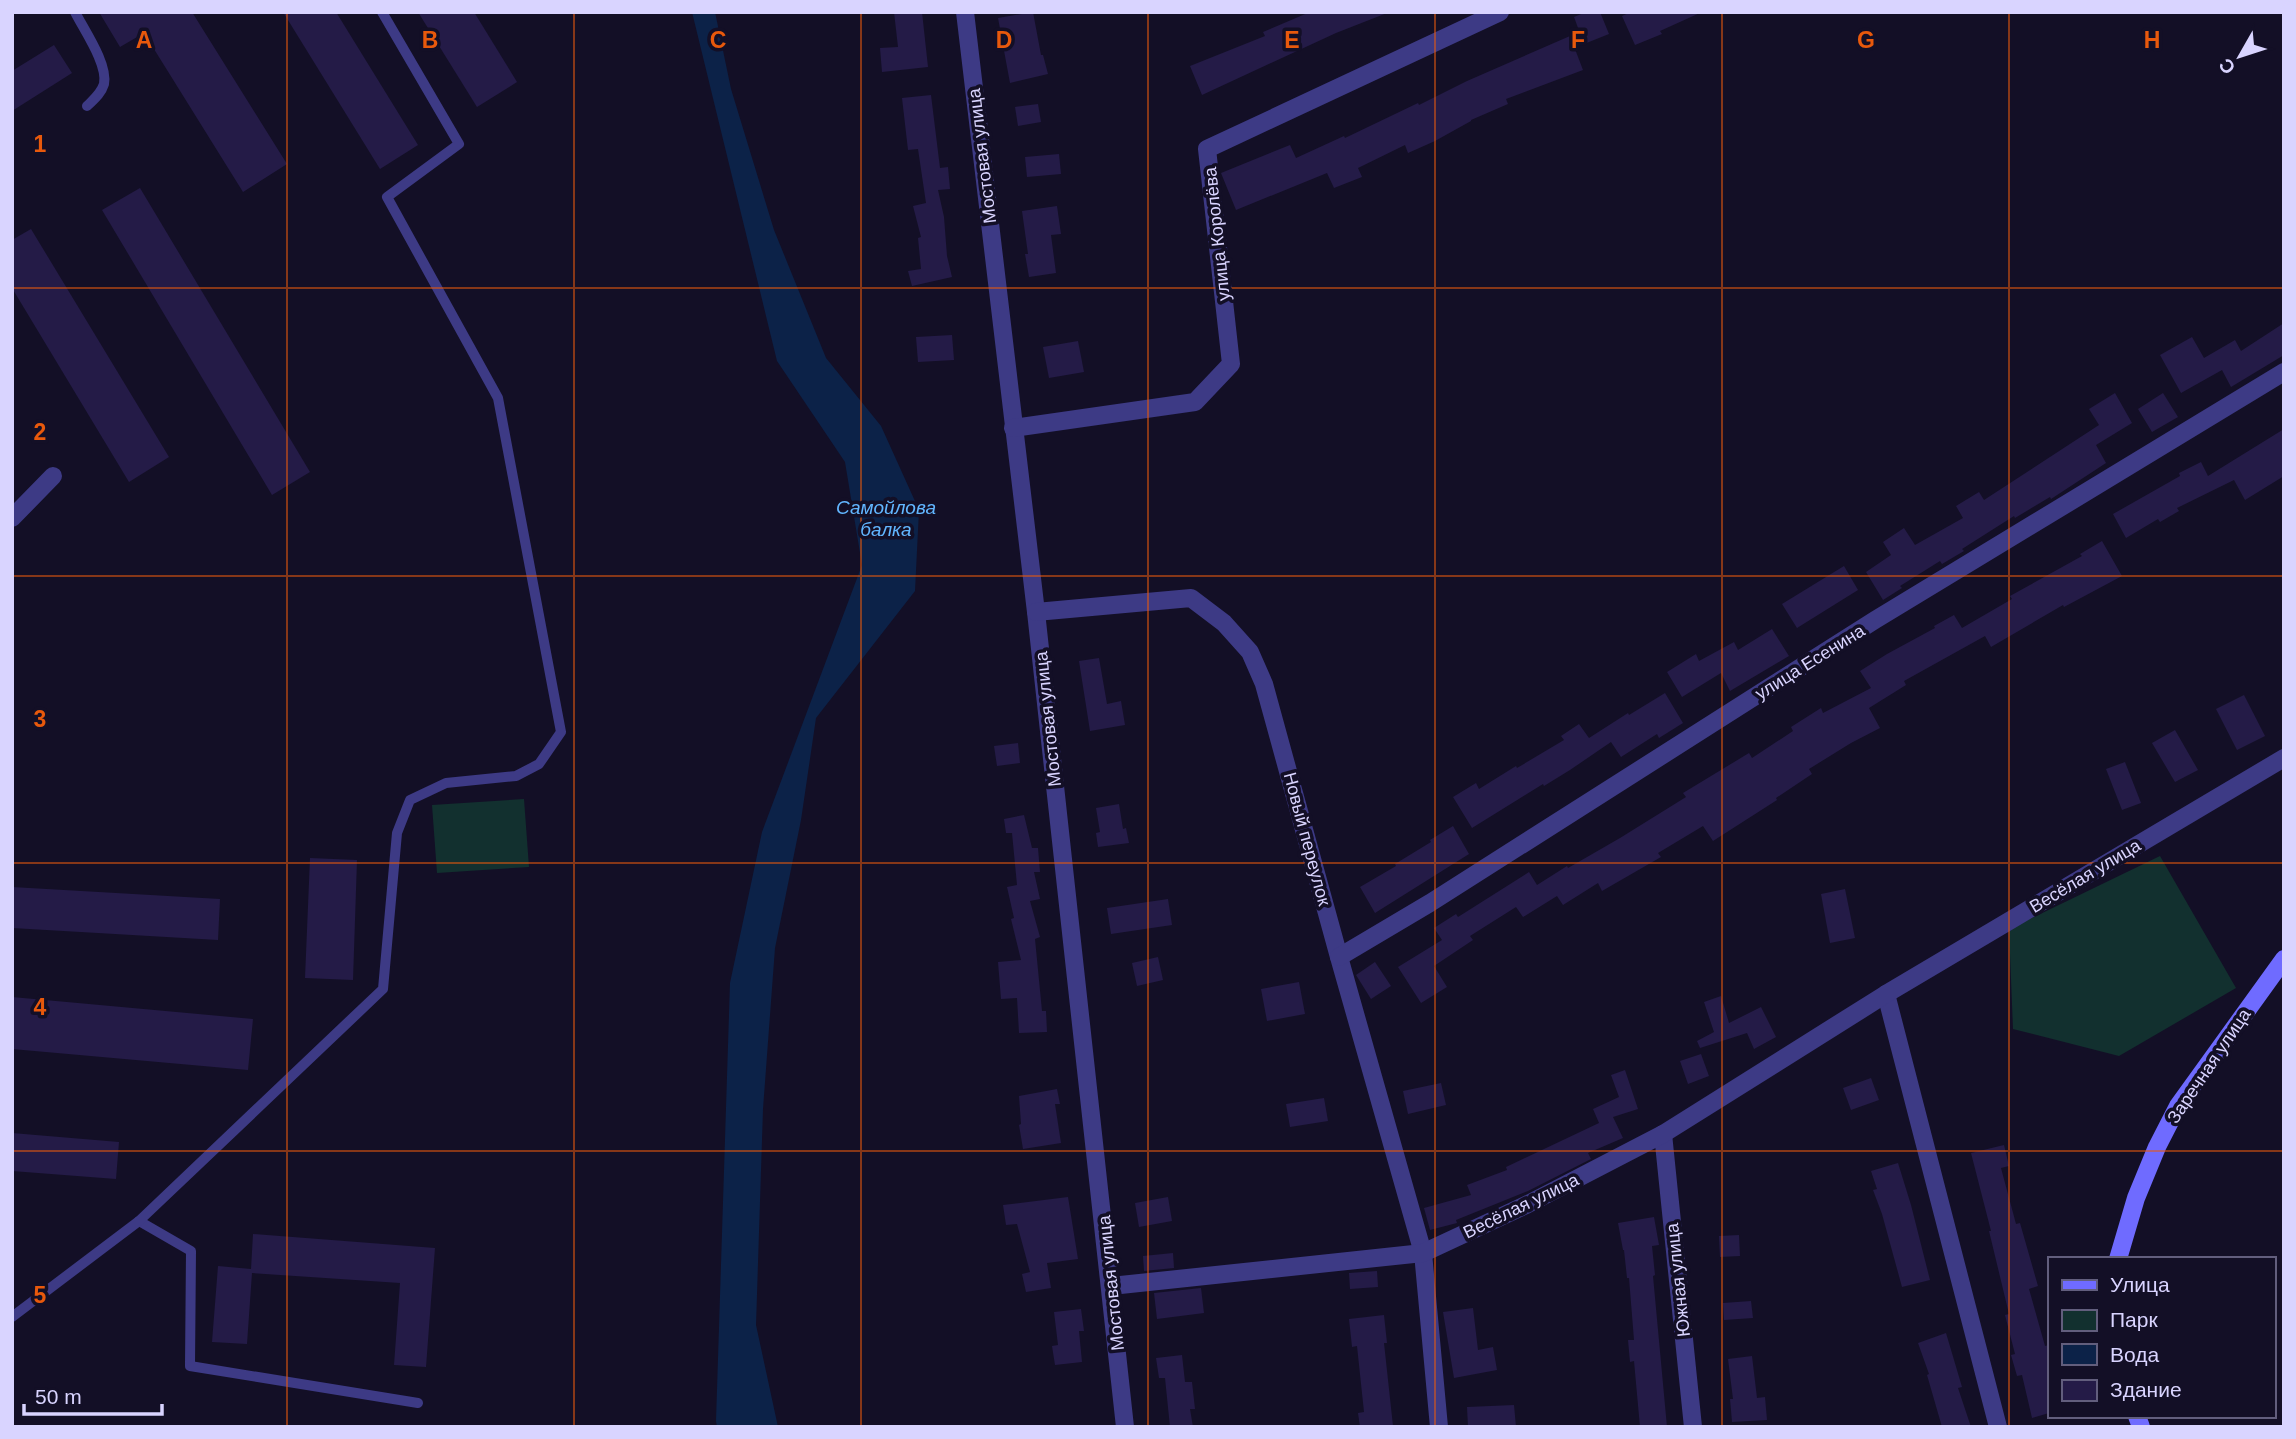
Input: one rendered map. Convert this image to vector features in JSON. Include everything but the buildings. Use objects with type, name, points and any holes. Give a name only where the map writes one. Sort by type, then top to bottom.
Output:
[{"type":"street","name":"Мостовая улица","points":[[965,12],[1037,612],[1125,1427]]},
{"type":"street","name":"улица Королёва","points":[[1013,428],[1195,402],[1231,364],[1207,149],[1500,12]]},
{"type":"street","name":"улица Есенина","points":[[1339,957],[1430,904],[1886,613],[2284,372]]},
{"type":"street","points":[[12,518],[53,476]]},
{"type":"street","name":"Новый переулок","points":[[1037,612],[1191,598],[1224,624],[1250,652],[1264,684],[1423,1253],[1439,1427]]},
{"type":"street","name":"Весёлая улица","points":[[1111,1286],[1423,1253],[1526,1205],[1663,1134],[1886,994],[2284,758]]},
{"type":"street","name":"Заречная улица","points":[[2119,1257],[2136,1198],[2178,1105],[2284,959]]},
{"type":"street","points":[[1886,994],[1998,1427]]},
{"type":"street","name":"Южная улица","points":[[1663,1134],[1693,1427]]},
{"type":"lane","points":[[75,12],[99,57],[104,83],[97,97],[87,106]]},
{"type":"lane","points":[[12,1317],[139,1221],[383,989],[397,833],[410,800],[446,783],[516,776],[539,764],[561,732],[498,398],[387,197],[459,144],[382,12]]},
{"type":"lane","points":[[139,1221],[191,1251],[190,1366],[418,1403]]},
{"type":"green space","points":[[524,799],[529,867],[437,873],[432,805]]},
{"type":"green space","points":[[2160,856],[2236,988],[2119,1056],[2013,1029],[2009,929]]},
{"type":"water","name":"Самойлова балка","points":[[692,12],[715,12],[731,89],[774,230],[826,358],[881,426],[919,510],[915,591],[816,718],[801,820],[775,948],[763,1109],[756,1325],[778,1427],[717,1427],[716,1421],[730,983],[762,832],[862,565],[845,462],[777,361]]}]
